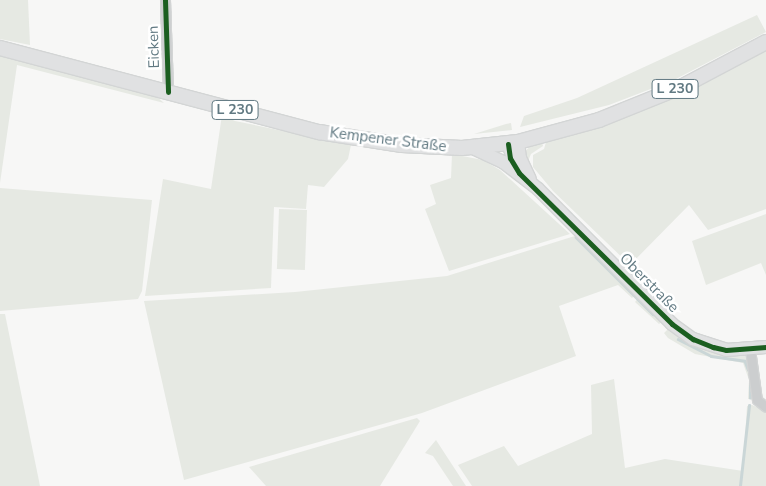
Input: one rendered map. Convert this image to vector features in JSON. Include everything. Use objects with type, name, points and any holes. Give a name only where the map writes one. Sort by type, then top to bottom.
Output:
[{"type":"main road","name":"Kempener Straße","points":[[0,48],[350,137],[402,145],[473,148],[513,143],[621,112],[683,86],[766,42]]},
{"type":"street","name":"Eicken","points":[[165,0],[168,92]]},
{"type":"street","points":[[513,143],[519,173]]},
{"type":"street","points":[[513,143],[524,171],[538,189]]},
{"type":"street","points":[[473,148],[519,173],[538,189]]},
{"type":"street","name":"Oberstraße","points":[[538,189],[672,324],[693,339],[713,347],[750,349],[766,347]]},
{"type":"street","points":[[750,349],[757,400],[766,407]]},
{"type":"shaded area","points":[[0,0],[28,0],[30,45],[0,39]]},
{"type":"shaded area","points":[[757,15],[766,32],[674,80],[609,105],[520,127],[524,116],[577,98]]},
{"type":"shaded area","points":[[766,47],[766,209],[708,230],[689,205],[630,265],[553,191],[533,167],[533,155],[544,149],[546,142],[611,122]]},
{"type":"shaded area","points":[[0,54],[156,96],[164,103],[17,65],[0,183]]},
{"type":"shaded area","points":[[222,115],[235,121],[351,145],[348,159],[324,187],[308,185],[306,209],[274,207],[271,288],[145,296],[163,179],[211,189]]},
{"type":"shaded area","points":[[511,123],[512,130],[474,134],[506,124]]},
{"type":"shaded area","points":[[542,142],[543,146],[531,154],[528,161],[531,172],[557,200],[528,172],[525,151],[532,145]]},
{"type":"shaded area","points":[[452,154],[483,160],[500,170],[570,234],[449,271],[425,209],[436,204],[430,185],[451,178]]},
{"type":"shaded area","points":[[0,188],[152,200],[142,291],[138,299],[0,311]]},
{"type":"shaded area","points":[[279,209],[307,210],[305,270],[277,269]]},
{"type":"shaded area","points":[[766,214],[766,275],[761,263],[706,285],[692,241]]},
{"type":"shaded area","points":[[578,235],[636,294],[632,298],[618,285],[559,306],[576,356],[422,413],[184,480],[144,301],[295,292],[447,276]]},
{"type":"shaded area","points":[[639,297],[663,321],[659,324],[635,302]]},
{"type":"shaded area","points":[[0,314],[5,314],[40,486],[0,486]]},
{"type":"shaded area","points":[[669,328],[748,356],[752,399],[748,399],[749,380],[743,363],[695,354],[668,338],[664,333]]},
{"type":"shaded area","points":[[614,379],[625,468],[665,459],[743,471],[747,406],[752,405],[766,411],[766,486],[472,486],[458,465],[504,446],[518,466],[592,434],[591,385]]},
{"type":"shaded area","points":[[417,418],[420,421],[380,486],[266,486],[249,467]]},
{"type":"shaded area","points":[[436,440],[466,486],[453,486],[433,456],[425,453]]},
{"type":"waterway","points":[[576,237],[653,314]]},
{"type":"waterway","points":[[678,339],[711,356],[745,361],[748,369]]},
{"type":"waterway","points":[[750,382],[750,398]]},
{"type":"waterway","points":[[740,486],[749,406]]},
{"type":"cycle path","points":[[165,0],[168,92]]},
{"type":"cycle path","points":[[508,144],[510,158],[519,173],[672,324],[693,339],[713,347],[726,350],[766,347]]}]
